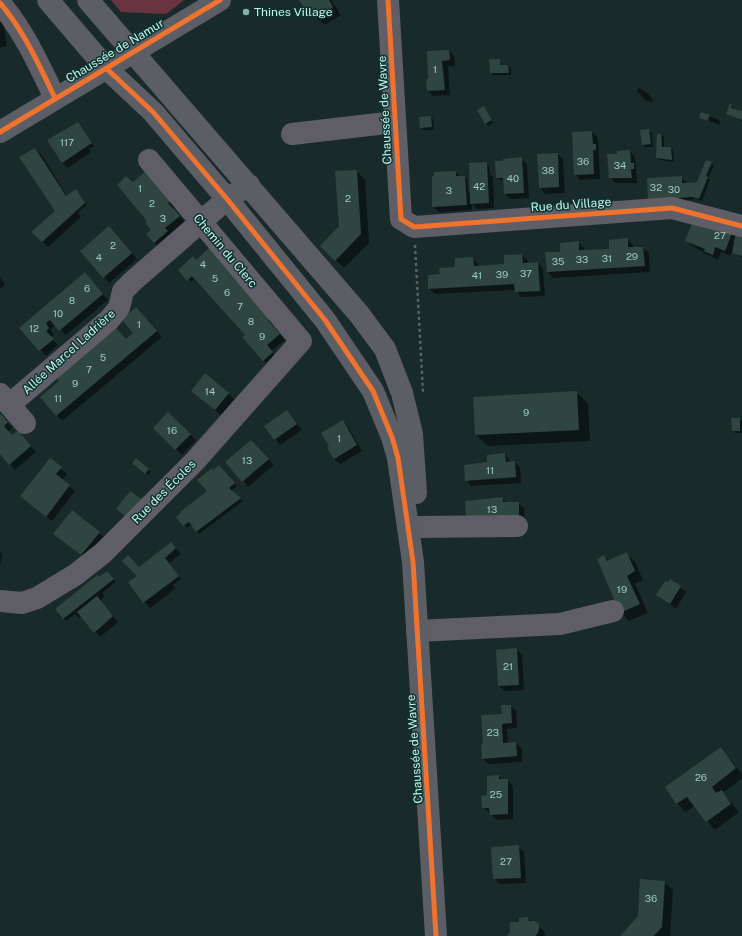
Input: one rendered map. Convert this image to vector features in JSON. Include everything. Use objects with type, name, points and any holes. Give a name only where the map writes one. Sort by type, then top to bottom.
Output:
[{"type":"main road","points":[[48,0],[107,69],[153,112],[228,199],[325,320],[402,436],[419,527],[413,562]]},
{"type":"main road","points":[[88,0],[359,314],[385,349],[402,393],[402,436],[398,458],[413,562]]},
{"type":"main road","name":"Chaussée de Namur","points":[[0,132],[55,98],[134,53],[220,0]]},
{"type":"main road","name":"Chaussée de Wavre","points":[[413,562],[436,936]]},
{"type":"street","name":"Chaussée de Wavre","points":[[388,0],[395,122],[408,223]]},
{"type":"street","points":[[0,3],[10,14],[29,46],[55,98]]},
{"type":"street","points":[[292,134],[395,122]]},
{"type":"street","name":"Chemin du Clerc","points":[[149,160],[200,223],[301,341]]},
{"type":"street","name":"Allée Marcel Ladrière","points":[[25,423],[5,399],[109,320],[119,308],[123,291],[133,281],[228,199],[249,185]]},
{"type":"street","name":"Rue du Village","points":[[408,223],[672,208],[742,226]]},
{"type":"street","name":"Rue des Écoles","points":[[0,601],[22,603],[38,598],[75,574],[103,552],[195,461],[301,341]]},
{"type":"street","points":[[419,527],[517,526]]},
{"type":"street","points":[[417,631],[560,624],[613,611]]},
{"type":"path","points":[[408,223],[423,393]]},
{"type":"shaded area","points":[[111,0],[184,0],[166,14],[121,12]]},
{"type":"building","points":[[299,0],[329,0],[333,7],[316,18],[309,8],[305,10]]},
{"type":"building","points":[[449,50],[450,60],[442,61],[445,90],[427,91],[427,51]]},
{"type":"building","points":[[489,59],[500,59],[500,65],[508,65],[509,73],[490,73]]},
{"type":"building","points":[[730,103],[732,104],[731,108],[742,111],[742,120],[726,114]]},
{"type":"building","points":[[484,106],[492,120],[485,124],[477,110]]},
{"type":"building","points":[[701,112],[710,115],[707,121],[699,117]]},
{"type":"building","points":[[431,116],[432,127],[420,128],[419,117]]},
{"type":"building","points":[[78,122],[92,143],[62,163],[47,140]]},
{"type":"building","points":[[649,129],[651,144],[642,145],[640,130]]},
{"type":"building","points":[[592,131],[593,144],[596,144],[596,150],[593,150],[594,174],[574,175],[572,132]]},
{"type":"building","points":[[657,134],[661,134],[662,147],[671,147],[672,160],[656,158]]},
{"type":"building","points":[[35,148],[66,196],[76,189],[85,203],[42,242],[31,232],[55,211],[19,157]]},
{"type":"building","points":[[630,150],[631,163],[634,163],[634,169],[631,169],[632,178],[609,178],[607,154],[617,154],[617,151]]},
{"type":"building","points":[[558,153],[559,187],[539,188],[537,154]]},
{"type":"building","points":[[522,157],[524,193],[504,194],[503,178],[496,178],[495,161]]},
{"type":"building","points":[[706,160],[712,162],[699,199],[692,197],[648,200],[647,178],[682,176],[682,183],[697,182]]},
{"type":"building","points":[[487,162],[489,203],[470,204],[469,163]]},
{"type":"building","points":[[357,170],[361,234],[335,261],[320,246],[339,226],[335,171]]},
{"type":"building","points":[[146,171],[171,201],[168,203],[180,216],[165,228],[168,231],[154,243],[146,234],[151,230],[145,222],[147,221],[117,185],[126,176],[133,182]]},
{"type":"building","points":[[456,171],[456,176],[465,176],[467,205],[432,207],[432,176],[434,176],[434,172]]},
{"type":"building","points":[[694,218],[734,228],[725,251],[715,247],[713,255],[704,251],[705,249],[685,241]]},
{"type":"building","points":[[109,226],[132,253],[103,278],[80,251]]},
{"type":"building","points":[[736,231],[742,233],[742,256],[732,253]]},
{"type":"building","points":[[628,238],[628,247],[643,247],[645,266],[547,272],[545,252],[560,252],[560,243],[579,241],[579,250],[609,249],[609,240]]},
{"type":"building","points":[[209,248],[271,318],[268,320],[280,334],[267,345],[273,352],[263,361],[242,337],[245,335],[192,276],[187,281],[178,270],[193,256],[196,260]]},
{"type":"building","points":[[522,254],[523,263],[538,262],[540,291],[515,292],[514,284],[428,289],[428,275],[440,274],[439,268],[455,267],[455,258],[473,257],[474,266],[504,264],[504,255]]},
{"type":"building","points":[[85,272],[103,294],[59,331],[50,320],[46,323],[49,328],[46,331],[54,339],[39,351],[19,328]]},
{"type":"building","points":[[136,307],[157,331],[56,416],[40,397],[59,381],[57,378],[116,328],[126,339],[133,333],[122,320]]},
{"type":"building","points":[[205,373],[229,393],[215,410],[191,391]]},
{"type":"building","points":[[577,391],[579,430],[475,435],[473,397]]},
{"type":"building","points":[[287,410],[297,424],[274,440],[264,426]]},
{"type":"building","points":[[168,412],[191,434],[175,450],[153,428]]},
{"type":"building","points":[[0,413],[8,422],[4,426],[12,435],[18,431],[31,446],[9,465],[0,454]]},
{"type":"building","points":[[731,418],[740,418],[740,431],[732,431]]},
{"type":"building","points":[[343,420],[357,445],[334,459],[327,448],[329,446],[321,433]]},
{"type":"building","points":[[251,440],[269,459],[242,482],[225,462]]},
{"type":"building","points":[[505,453],[506,462],[515,461],[516,477],[465,481],[464,465],[487,462],[487,455]]},
{"type":"building","points":[[50,458],[62,467],[56,474],[70,485],[46,517],[20,496]]},
{"type":"building","points":[[136,458],[149,469],[145,474],[132,463]]},
{"type":"building","points":[[219,465],[235,483],[229,488],[241,498],[196,532],[189,522],[183,526],[176,517],[181,513],[180,512],[207,491],[197,480],[212,468],[213,470]]},
{"type":"building","points":[[130,491],[143,500],[128,518],[116,509]]},
{"type":"building","points":[[503,497],[503,502],[519,502],[519,518],[466,522],[465,501]]},
{"type":"building","points":[[72,510],[100,532],[81,555],[53,534]]},
{"type":"building","points":[[171,542],[176,548],[165,558],[179,576],[143,603],[128,582],[137,576],[122,561],[128,555],[139,567]]},
{"type":"building","points":[[627,552],[635,571],[627,576],[640,604],[620,613],[597,559],[604,555],[607,561]]},
{"type":"building","points":[[107,571],[114,579],[63,619],[55,609],[97,575],[99,577]]},
{"type":"building","points":[[670,579],[681,586],[670,604],[656,595],[665,581],[668,582]]},
{"type":"building","points":[[97,596],[113,616],[94,633],[77,612]]},
{"type":"building","points":[[517,648],[519,685],[498,686],[496,650]]},
{"type":"building","points":[[501,705],[511,705],[512,723],[502,724],[503,743],[516,742],[517,756],[482,759],[481,745],[483,744],[481,715],[502,714]]},
{"type":"building","points":[[721,747],[736,768],[712,787],[716,793],[722,790],[731,804],[706,822],[687,797],[676,804],[665,787]]},
{"type":"building","points":[[499,775],[499,779],[508,779],[508,814],[490,815],[489,808],[482,808],[481,796],[487,795],[487,776]]},
{"type":"building","points":[[519,845],[521,878],[493,879],[491,847]]},
{"type":"building","points":[[640,879],[665,881],[662,927],[654,936],[620,936],[638,916]]},
{"type":"building","points":[[528,917],[529,921],[535,921],[539,924],[539,930],[536,936],[507,936],[510,932],[510,922],[519,922],[519,918]]},
{"type":"cycle path","points":[[0,132],[220,0]]},
{"type":"cycle path","points":[[388,0],[401,219],[414,227],[672,208],[742,226]]},
{"type":"cycle path","points":[[0,3],[24,37],[55,98]]},
{"type":"cycle path","points":[[107,69],[153,112],[227,199],[325,320],[373,391],[392,437],[398,458],[413,562],[436,936]]},
{"type":"place","name":"Thines Village","points":[[246,12]]}]
